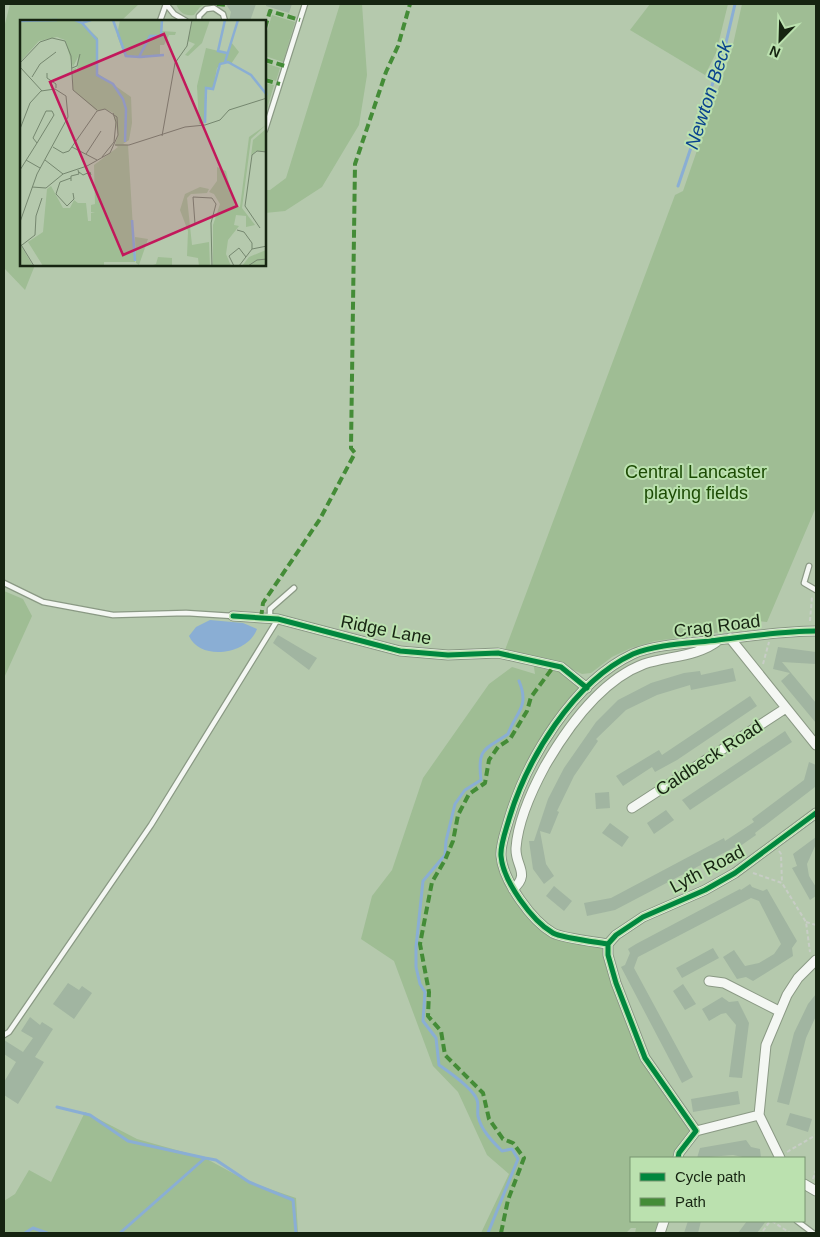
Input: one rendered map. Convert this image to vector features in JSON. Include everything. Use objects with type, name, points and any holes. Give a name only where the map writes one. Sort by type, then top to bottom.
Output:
[{"type":"street","name":"Ridge Lane","points":[[233,616],[274,619],[400,650],[448,655],[498,653],[561,667],[587,688]]},
{"type":"street","name":"Crag Road","points":[[608,944],[553,934],[520,902],[512,889],[501,856],[511,811],[532,761],[545,739],[587,688],[609,668],[634,653],[682,643],[772,633],[813,631]]},
{"type":"street","points":[[730,638],[816,745]]},
{"type":"street","name":"Crag Road","points":[[512,889],[521,882],[522,877],[516,850],[520,824],[545,767],[586,710],[613,682],[628,671],[645,664],[710,648],[719,640]]},
{"type":"street","name":"Caldbeck Road","points":[[632,808],[786,708]]},
{"type":"street","name":"Lyth Road","points":[[608,944],[616,935],[644,917],[705,890],[746,865],[816,813]]},
{"type":"street","points":[[608,944],[608,955],[616,983],[645,1058],[696,1131]]},
{"type":"street","points":[[779,1157],[759,1116],[766,1045],[779,1011],[798,978],[816,960]]},
{"type":"street","points":[[709,980],[724,983],[779,1011]]},
{"type":"street","points":[[678,1156],[696,1131],[759,1116]]},
{"type":"street","points":[[805,1185],[816,1191]]},
{"type":"lane","points":[[160,20],[166,4]]},
{"type":"lane","points":[[166,4],[174,14],[184,20]]},
{"type":"lane","points":[[266,127],[305,4]]},
{"type":"lane","points":[[199,20],[199,16],[206,9],[214,8],[223,14],[225,20]]},
{"type":"lane","points":[[809,566],[804,583],[815,590]]},
{"type":"lane","name":"Ridge Lane","points":[[4,583],[43,602],[113,615],[186,613],[233,616]]},
{"type":"lane","points":[[4,1035],[9,1032],[151,825],[274,619],[270,609],[294,588]]},
{"type":"lane","points":[[798,1222],[813,1233]]},
{"type":"path","points":[[813,631],[809,612],[815,590]]},
{"type":"path","points":[[760,676],[772,633]]},
{"type":"path","points":[[774,846],[781,854],[782,883],[806,922],[809,952],[816,960]]},
{"type":"path","points":[[746,865],[754,874],[782,883]]},
{"type":"path","points":[[806,922],[816,925]]},
{"type":"path","points":[[779,1157],[816,1135]]},
{"type":"path","points":[[763,1231],[770,1222]]},
{"type":"path","points":[[773,1222],[790,1233]]},
{"type":"green space","points":[[10,4],[139,4],[122,20],[20,20],[20,266],[35,266],[25,290],[4,268],[4,28]]},
{"type":"green space","points":[[176,4],[206,4],[200,7],[194,15],[191,15],[183,13]]},
{"type":"green space","points":[[340,4],[362,4],[367,75],[359,125],[322,187],[285,211],[266,213],[266,190],[270,190],[286,178]]},
{"type":"green space","points":[[650,4],[728,4],[716,53],[705,75],[630,30]]},
{"type":"green space","name":"Central Lancaster playing fields","points":[[742,4],[816,4],[816,507],[767,622],[751,620],[736,630],[655,641],[631,648],[612,657],[591,673],[582,674],[563,665],[505,650],[675,195],[683,191],[732,49]]},
{"type":"green space","points":[[272,15],[295,22],[283,62],[266,56],[266,35]]},
{"type":"green space","points":[[266,63],[280,68],[276,81],[266,77]]},
{"type":"green space","points":[[266,83],[274,85],[266,113]]},
{"type":"green space","points":[[4,591],[23,599],[32,616],[4,678]]},
{"type":"green space","points":[[533,661],[561,667],[587,688],[532,761],[501,856],[513,889],[553,934],[608,944],[608,955],[642,1049],[696,1131],[679,1157],[630,1157],[630,1222],[660,1222],[656,1233],[635,1233],[636,1228],[631,1228],[626,1233],[481,1233],[509,1174],[487,1155],[458,1092],[433,1066],[394,961],[361,939],[372,896],[392,870],[423,778],[489,684],[512,667],[535,674]]},
{"type":"green space","points":[[85,1112],[137,1139],[205,1158],[249,1182],[296,1198],[298,1233],[4,1233],[4,1201],[15,1194],[29,1170],[51,1182]]},
{"type":"water","points":[[210,620],[243,623],[257,629],[252,638],[235,649],[213,652],[195,644],[189,636],[196,627]]},
{"type":"building","points":[[226,4],[256,4],[250,20],[229,20],[231,12]]},
{"type":"building","points":[[266,4],[292,4],[289,13],[266,6]]},
{"type":"building","points":[[278,635],[317,658],[309,670],[273,643]]},
{"type":"building","points":[[778,647],[816,652],[816,664],[782,662],[816,703],[816,723],[781,681],[790,673],[773,669]]},
{"type":"building","points":[[733,668],[736,681],[691,690],[690,685],[657,695],[626,710],[596,739],[598,741],[574,776],[557,811],[559,812],[550,834],[540,831],[546,864],[554,876],[544,884],[533,869],[529,841],[534,841],[548,799],[564,768],[596,722],[618,700],[651,683],[684,673],[700,671],[701,675]]},
{"type":"building","points":[[750,696],[757,706],[677,760],[655,772],[652,767],[623,786],[616,776],[659,750],[662,755]]},
{"type":"building","points":[[785,731],[792,742],[690,810],[682,800]]},
{"type":"building","points":[[809,762],[816,765],[815,787],[736,849],[735,847],[615,910],[587,916],[584,903],[611,898],[724,838],[725,841],[754,822],[752,819],[804,780]]},
{"type":"building","points":[[609,792],[610,808],[596,809],[595,793]]},
{"type":"building","points":[[666,810],[674,820],[654,834],[647,823]]},
{"type":"building","points":[[610,823],[629,837],[622,847],[602,833]]},
{"type":"building","points":[[816,837],[816,844],[807,864],[809,876],[816,887],[816,896],[810,900],[792,868],[797,866],[793,854]]},
{"type":"building","points":[[750,884],[752,887],[763,891],[767,889],[797,941],[792,948],[793,956],[753,981],[746,977],[737,979],[723,957],[734,950],[745,966],[759,963],[774,954],[781,944],[759,901],[751,898],[638,957],[634,968],[693,1077],[682,1083],[621,967],[625,965],[630,953],[628,949]]},
{"type":"building","points":[[554,886],[572,901],[564,911],[546,896]]},
{"type":"building","points":[[713,948],[719,958],[682,978],[676,968]]},
{"type":"building","points":[[68,983],[79,990],[82,986],[92,993],[74,1019],[53,1004]]},
{"type":"building","points":[[683,984],[696,1004],[685,1010],[673,991]]},
{"type":"building","points":[[816,994],[816,1016],[806,1038],[789,1105],[777,1102],[794,1033],[808,1004]]},
{"type":"building","points":[[722,997],[729,1002],[738,1001],[749,1023],[742,1078],[729,1077],[736,1025],[726,1013],[709,1021],[702,1009]]},
{"type":"building","points":[[30,1017],[40,1025],[42,1022],[53,1029],[35,1057],[44,1062],[18,1104],[4,1095],[4,1082],[16,1062],[4,1054],[4,1040],[23,1052],[33,1038],[21,1031]]},
{"type":"building","points":[[738,1091],[740,1104],[693,1112],[691,1099]]},
{"type":"building","points":[[790,1113],[812,1119],[808,1132],[786,1125]]},
{"type":"building","points":[[746,1140],[751,1147],[760,1149],[761,1157],[733,1155],[697,1157],[700,1148]]},
{"type":"building","points":[[688,1222],[701,1222],[698,1233],[684,1233]]},
{"type":"building","points":[[746,1222],[765,1222],[757,1233],[738,1233]]},
{"type":"waterway","name":"Newton Beck","points":[[678,186],[725,47],[735,4]]},
{"type":"waterway","name":"Newton Beck","points":[[488,1233],[518,1159],[512,1149],[502,1151],[484,1131],[479,1121],[478,1102],[471,1090],[439,1065],[436,1038],[423,1021],[425,992],[420,984],[416,967],[416,947],[423,881],[445,855],[446,841],[455,804],[465,790],[481,780],[480,761],[484,751],[508,734],[521,709],[523,697],[519,681]]},
{"type":"waterway","points":[[57,1107],[90,1115],[128,1141],[205,1158]]},
{"type":"waterway","points":[[120,1233],[205,1158],[216,1160],[249,1182],[293,1200],[296,1233]]},
{"type":"waterway","points":[[25,1233],[33,1228],[47,1233]]},
{"type":"marked path","points":[[217,4],[227,5]]},
{"type":"marked path","points":[[261,618],[263,603],[320,519],[355,453],[351,448],[355,164],[386,72],[398,46],[410,4]]},
{"type":"marked path","points":[[266,25],[270,11],[300,20]]},
{"type":"marked path","points":[[266,60],[285,66]]},
{"type":"marked path","points":[[266,80],[280,84]]},
{"type":"marked path","points":[[501,1233],[508,1200],[524,1158],[513,1143],[503,1139],[489,1119],[483,1093],[445,1055],[441,1031],[428,1016],[429,992],[420,944],[432,882],[445,860],[453,841],[458,815],[469,794],[485,783],[489,760],[498,747],[510,739],[527,711],[531,697],[554,666]]},
{"type":"cycle path","points":[[233,616],[278,619],[400,651],[448,655],[498,653],[561,667],[587,688]]},
{"type":"cycle path","points":[[608,944],[579,940],[553,933],[528,910],[513,888],[503,866],[501,856],[502,842],[517,796],[540,748],[555,724],[591,683],[611,667],[633,654],[675,644],[816,631]]},
{"type":"cycle path","points":[[608,944],[616,935],[643,917],[705,890],[735,873],[816,813]]},
{"type":"cycle path","points":[[608,944],[608,955],[616,983],[645,1058],[696,1131],[679,1153],[678,1157]]}]
